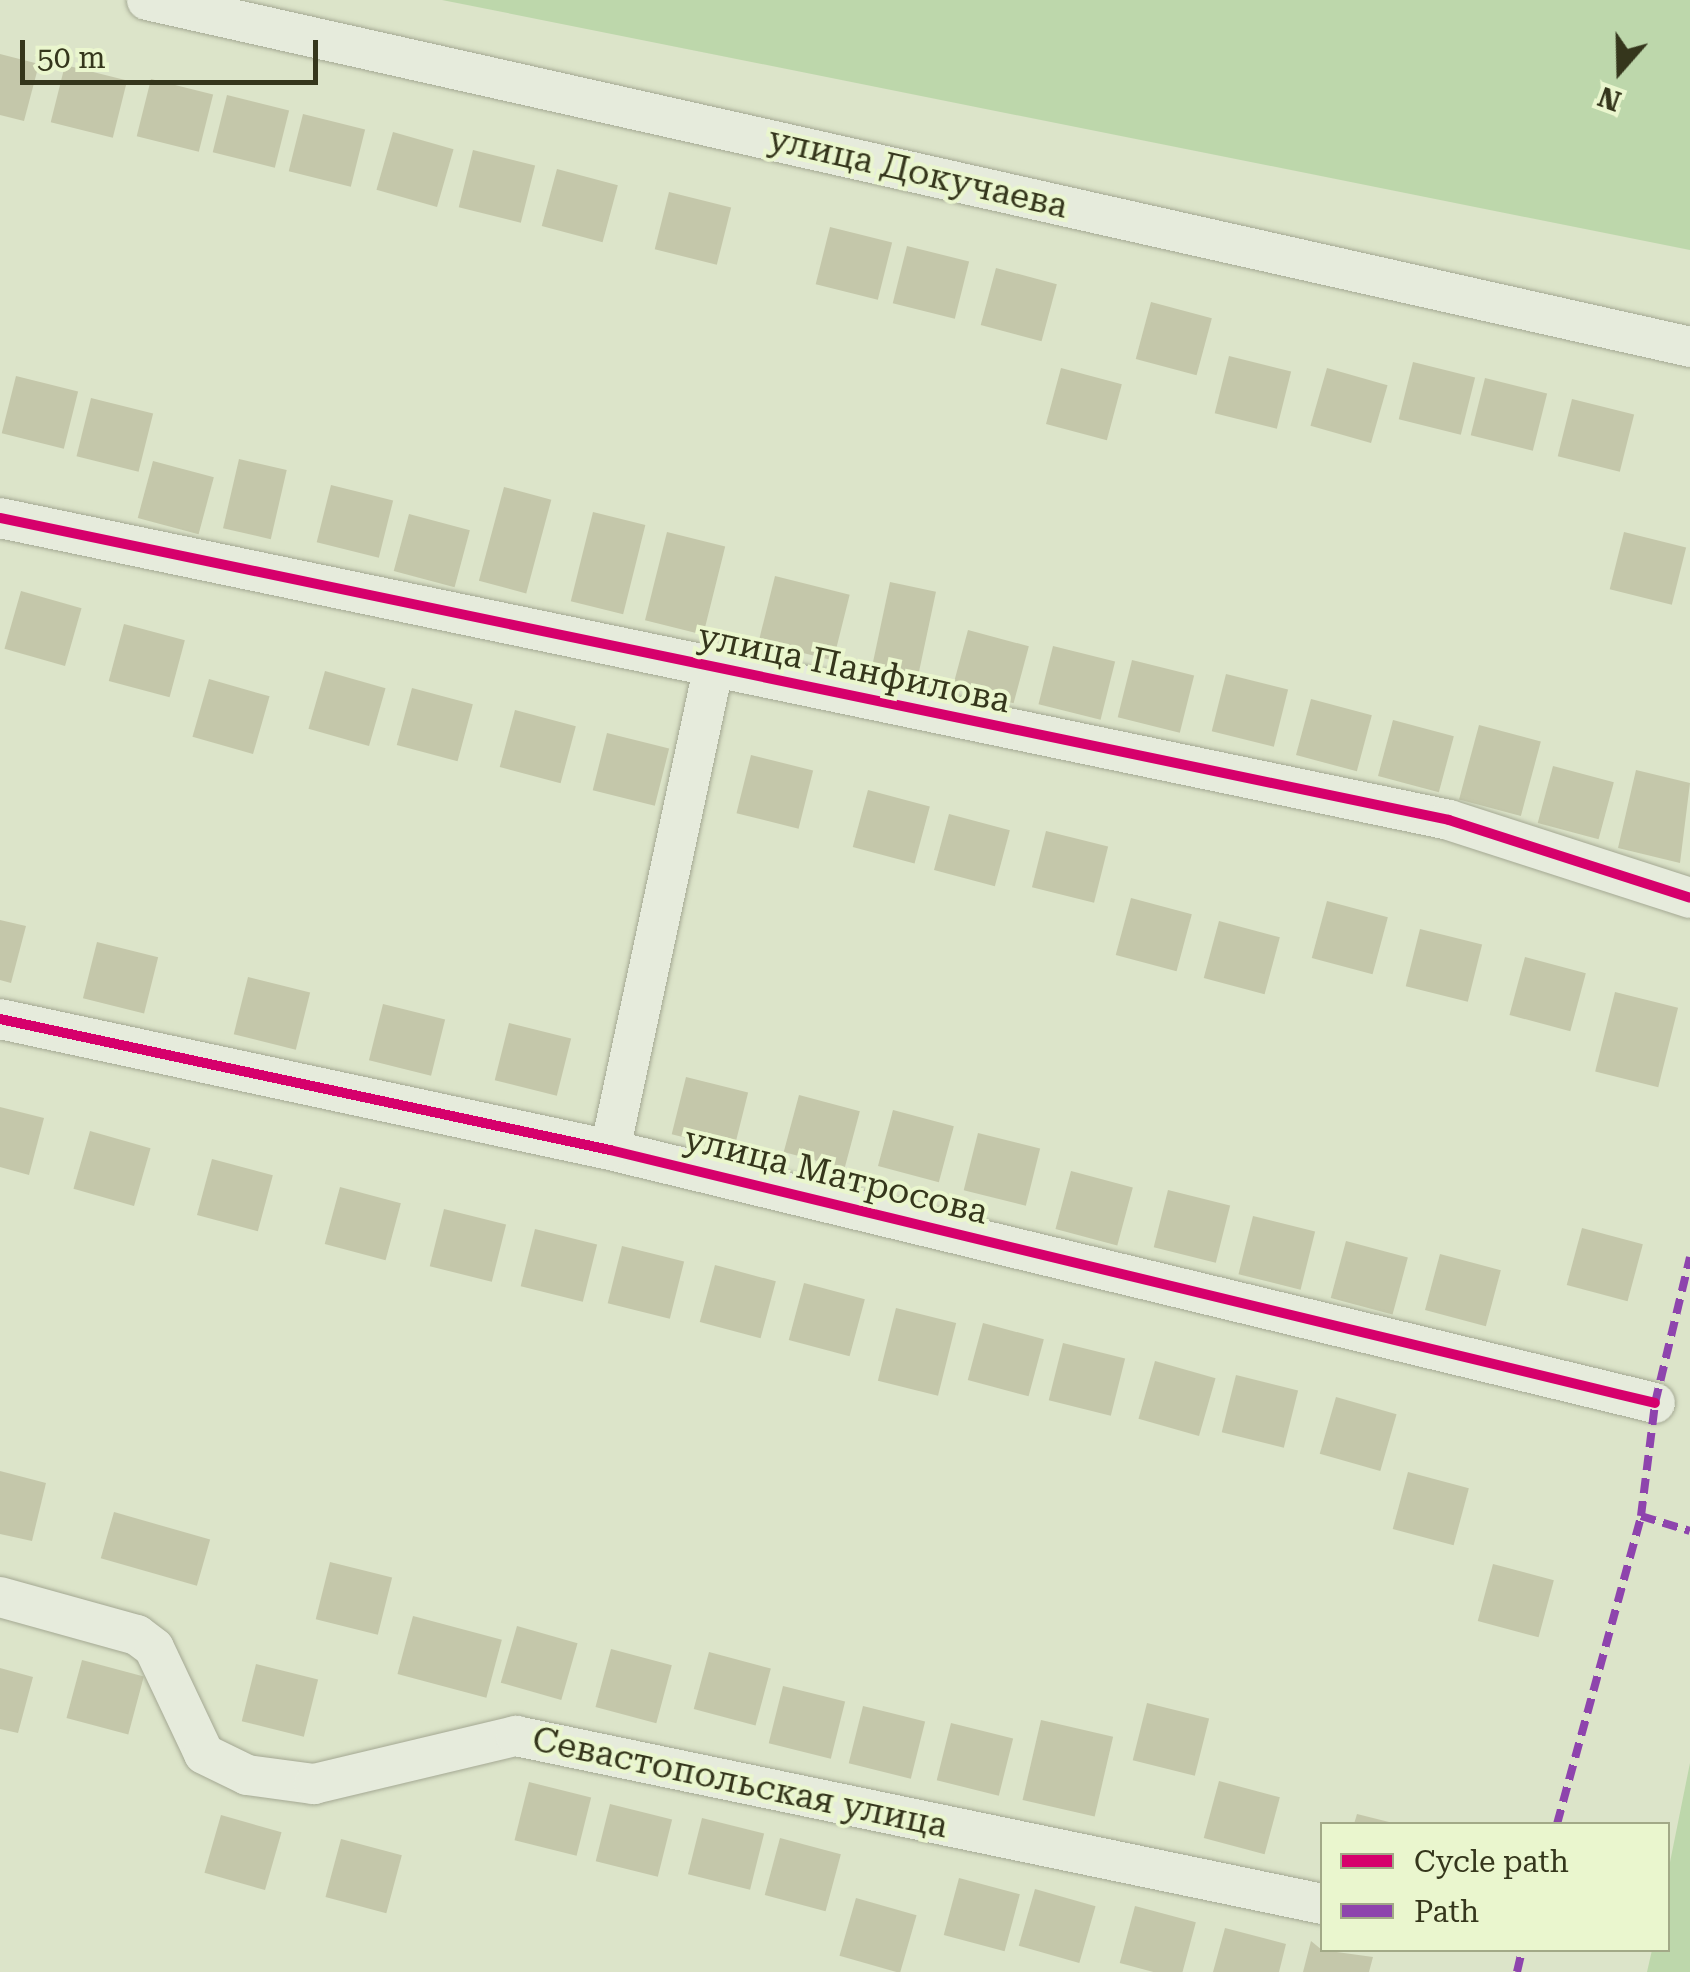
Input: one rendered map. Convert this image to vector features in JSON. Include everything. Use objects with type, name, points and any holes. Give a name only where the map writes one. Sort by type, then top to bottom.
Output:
[{"type":"street","name":"улица Докучаева","points":[[146,0],[1690,347]]},
{"type":"street","name":"улица Панфилова","points":[[0,518],[1448,820],[1690,898]]},
{"type":"street","points":[[610,1150],[714,668]]},
{"type":"street","name":"улица Матросова","points":[[0,1019],[610,1150],[1655,1403]]},
{"type":"street","name":"Севастопольская улица","points":[[0,1597],[137,1635],[154,1648],[204,1754],[247,1775],[314,1784],[516,1736],[1320,1904]]},
{"type":"green space","points":[[442,0],[1690,0],[1690,250]]},
{"type":"green space","points":[[1690,1763],[1690,1972],[1647,1972],[1652,1952],[1670,1952],[1670,1862]]},
{"type":"building","points":[[0,54],[39,64],[24,121],[0,115]]},
{"type":"building","points":[[65,65],[127,80],[113,138],[51,122]]},
{"type":"building","points":[[151,79],[213,94],[199,152],[137,136]]},
{"type":"building","points":[[227,95],[289,110],[275,168],[213,152]]},
{"type":"building","points":[[303,114],[365,129],[351,187],[289,171]]},
{"type":"building","points":[[393,132],[454,149],[437,207],[376,190]]},
{"type":"building","points":[[473,150],[535,165],[521,223],[459,207]]},
{"type":"building","points":[[557,169],[618,185],[603,242],[542,226]]},
{"type":"building","points":[[669,192],[731,207],[717,265],[655,249]]},
{"type":"building","points":[[830,227],[892,242],[878,300],[816,284]]},
{"type":"building","points":[[907,246],[969,261],[955,319],[893,303]]},
{"type":"building","points":[[996,268],[1057,284],[1042,341],[981,325]]},
{"type":"building","points":[[1151,302],[1212,318],[1197,375],[1136,359]]},
{"type":"building","points":[[1229,356],[1291,371],[1277,429],[1215,413]]},
{"type":"building","points":[[1413,362],[1475,377],[1461,435],[1399,419]]},
{"type":"building","points":[[1061,368],[1122,384],[1107,440],[1046,424]]},
{"type":"building","points":[[1327,368],[1388,385],[1371,443],[1310,426]]},
{"type":"building","points":[[16,376],[78,391],[64,449],[2,433]]},
{"type":"building","points":[[1485,378],[1547,393],[1533,451],[1471,435]]},
{"type":"building","points":[[91,398],[153,413],[139,472],[76,456]]},
{"type":"building","points":[[1572,399],[1634,414],[1620,472],[1558,456]]},
{"type":"building","points":[[239,459],[287,470],[271,539],[223,528]]},
{"type":"building","points":[[153,461],[214,477],[199,534],[138,518]]},
{"type":"building","points":[[331,485],[393,500],[379,558],[317,542]]},
{"type":"building","points":[[504,487],[551,500],[526,593],[479,581]]},
{"type":"building","points":[[593,512],[645,525],[623,614],[571,601]]},
{"type":"building","points":[[409,514],[470,530],[455,587],[394,571]]},
{"type":"building","points":[[667,532],[725,547],[703,635],[645,620]]},
{"type":"building","points":[[1624,532],[1686,547],[1672,605],[1610,589]]},
{"type":"building","points":[[775,576],[850,595],[833,661],[759,642]]},
{"type":"building","points":[[890,582],[936,592],[919,674],[873,664]]},
{"type":"building","points":[[21,591],[82,608],[65,666],[4,649]]},
{"type":"building","points":[[124,624],[185,640],[170,697],[109,681]]},
{"type":"building","points":[[968,630],[1029,646],[1014,703],[953,687]]},
{"type":"building","points":[[1053,646],[1115,661],[1101,720],[1038,704]]},
{"type":"building","points":[[1132,660],[1194,675],[1180,733],[1118,717]]},
{"type":"building","points":[[325,671],[386,688],[369,746],[308,729]]},
{"type":"building","points":[[1226,674],[1288,689],[1274,747],[1212,731]]},
{"type":"building","points":[[209,679],[270,696],[253,754],[192,737]]},
{"type":"building","points":[[412,688],[473,704],[458,761],[397,745]]},
{"type":"building","points":[[1311,699],[1372,715],[1357,771],[1296,755]]},
{"type":"building","points":[[515,710],[576,726],[561,783],[500,767]]},
{"type":"building","points":[[1393,720],[1454,736],[1439,792],[1378,776]]},
{"type":"building","points":[[1479,725],[1541,742],[1521,816],[1459,799]]},
{"type":"building","points":[[607,733],[669,748],[655,806],[593,790]]},
{"type":"building","points":[[751,755],[813,770],[799,829],[736,813]]},
{"type":"building","points":[[1553,766],[1614,782],[1599,839],[1538,823]]},
{"type":"building","points":[[1636,770],[1690,783],[1680,863],[1618,848]]},
{"type":"building","points":[[868,790],[930,807],[915,864],[853,847]]},
{"type":"building","points":[[949,814],[1010,830],[995,886],[934,870]]},
{"type":"building","points":[[1046,831],[1108,846],[1094,903],[1032,887]]},
{"type":"building","points":[[1131,898],[1192,914],[1177,971],[1116,955]]},
{"type":"building","points":[[1327,901],[1388,917],[1373,974],[1312,958]]},
{"type":"building","points":[[0,920],[26,926],[11,983],[0,980]]},
{"type":"building","points":[[1219,921],[1280,937],[1265,994],[1204,978]]},
{"type":"building","points":[[1420,929],[1482,944],[1468,1002],[1406,986]]},
{"type":"building","points":[[97,942],[158,957],[144,1014],[83,998]]},
{"type":"building","points":[[1525,957],[1586,973],[1570,1031],[1509,1015]]},
{"type":"building","points":[[248,977],[310,992],[296,1050],[234,1034]]},
{"type":"building","points":[[1615,992],[1678,1008],[1658,1087],[1595,1072]]},
{"type":"building","points":[[383,1004],[445,1019],[431,1076],[369,1060]]},
{"type":"building","points":[[509,1023],[571,1038],[557,1096],[495,1080]]},
{"type":"building","points":[[686,1077],[748,1092],[734,1150],[672,1134]]},
{"type":"building","points":[[799,1095],[860,1111],[845,1168],[784,1152]]},
{"type":"building","points":[[0,1107],[44,1118],[29,1175],[0,1167]]},
{"type":"building","points":[[893,1110],[954,1126],[939,1182],[878,1166]]},
{"type":"building","points":[[90,1131],[151,1148],[134,1206],[73,1189]]},
{"type":"building","points":[[978,1133],[1040,1148],[1026,1206],[964,1190]]},
{"type":"building","points":[[212,1159],[273,1175],[258,1231],[197,1215]]},
{"type":"building","points":[[1071,1171],[1133,1188],[1117,1246],[1055,1229]]},
{"type":"building","points":[[340,1187],[401,1203],[386,1260],[325,1244]]},
{"type":"building","points":[[1168,1190],[1230,1205],[1216,1263],[1154,1247]]},
{"type":"building","points":[[444,1209],[506,1224],[492,1282],[430,1266]]},
{"type":"building","points":[[1253,1216],[1315,1231],[1301,1290],[1238,1274]]},
{"type":"building","points":[[1582,1228],[1643,1244],[1628,1301],[1567,1285]]},
{"type":"building","points":[[535,1229],[597,1244],[583,1302],[521,1286]]},
{"type":"building","points":[[1346,1241],[1408,1258],[1393,1315],[1331,1298]]},
{"type":"building","points":[[622,1246],[684,1261],[670,1319],[608,1303]]},
{"type":"building","points":[[1440,1254],[1501,1270],[1486,1326],[1425,1310]]},
{"type":"building","points":[[715,1265],[776,1281],[761,1338],[700,1322]]},
{"type":"building","points":[[804,1283],[865,1299],[850,1356],[789,1340]]},
{"type":"building","points":[[896,1308],[956,1323],[938,1396],[878,1381]]},
{"type":"building","points":[[983,1323],[1044,1339],[1029,1396],[968,1380]]},
{"type":"building","points":[[1063,1343],[1125,1358],[1111,1416],[1049,1400]]},
{"type":"building","points":[[1155,1361],[1216,1378],[1199,1436],[1138,1419]]},
{"type":"building","points":[[1236,1375],[1298,1390],[1284,1448],[1222,1432]]},
{"type":"building","points":[[1336,1397],[1397,1414],[1380,1471],[1320,1454]]},
{"type":"building","points":[[0,1471],[46,1483],[32,1541],[0,1534]]},
{"type":"building","points":[[1408,1472],[1469,1488],[1454,1545],[1393,1529]]},
{"type":"building","points":[[114,1512],[210,1540],[197,1586],[101,1558]]},
{"type":"building","points":[[330,1562],[392,1577],[378,1635],[316,1619]]},
{"type":"building","points":[[1493,1564],[1554,1580],[1539,1637],[1478,1621]]},
{"type":"building","points":[[413,1616],[502,1640],[486,1698],[397,1674]]},
{"type":"building","points":[[517,1626],[578,1643],[561,1700],[501,1683]]},
{"type":"building","points":[[611,1649],[672,1665],[656,1723],[595,1707]]},
{"type":"building","points":[[709,1652],[771,1669],[756,1726],[694,1709]]},
{"type":"building","points":[[82,1660],[144,1677],[128,1735],[66,1718]]},
{"type":"building","points":[[256,1664],[318,1679],[304,1737],[242,1721]]},
{"type":"building","points":[[0,1668],[33,1677],[18,1733],[0,1729]]},
{"type":"building","points":[[783,1686],[845,1701],[831,1759],[769,1743]]},
{"type":"building","points":[[1147,1703],[1209,1718],[1195,1776],[1133,1760]]},
{"type":"building","points":[[863,1706],[925,1721],[911,1779],[849,1763]]},
{"type":"building","points":[[1041,1720],[1113,1737],[1095,1817],[1023,1800]]},
{"type":"building","points":[[951,1723],[1013,1738],[999,1796],[937,1780]]},
{"type":"building","points":[[1219,1781],[1280,1797],[1265,1854],[1204,1838]]},
{"type":"building","points":[[529,1782],[591,1797],[577,1856],[514,1840]]},
{"type":"building","points":[[610,1804],[672,1819],[658,1877],[596,1861]]},
{"type":"building","points":[[1357,1814],[1389,1822],[1355,1822]]},
{"type":"building","points":[[221,1815],[282,1832],[265,1890],[204,1873]]},
{"type":"building","points":[[702,1818],[764,1833],[750,1890],[688,1874]]},
{"type":"building","points":[[780,1838],[841,1854],[826,1911],[765,1895]]},
{"type":"building","points":[[341,1839],[402,1855],[386,1913],[325,1897]]},
{"type":"building","points":[[959,1878],[1020,1894],[1005,1951],[944,1935]]},
{"type":"building","points":[[1035,1889],[1096,1906],[1079,1963],[1019,1946]]},
{"type":"building","points":[[856,1898],[917,1915],[900,1972],[839,1956]]},
{"type":"building","points":[[1135,1906],[1196,1922],[1183,1972],[1153,1972],[1120,1963]]},
{"type":"building","points":[[1225,1928],[1286,1944],[1279,1972],[1213,1972]]},
{"type":"building","points":[[1311,1941],[1320,1952],[1373,1957],[1369,1972],[1303,1972]]},
{"type":"marked path","points":[[1558,1822],[1641,1516],[1655,1403],[1690,1257]]},
{"type":"marked path","points":[[1641,1516],[1690,1531]]},
{"type":"marked path","points":[[1517,1972],[1522,1952]]},
{"type":"cycle path","points":[[0,518],[1449,820],[1690,898]]},
{"type":"cycle path","points":[[0,1019],[610,1150],[1655,1403]]}]
